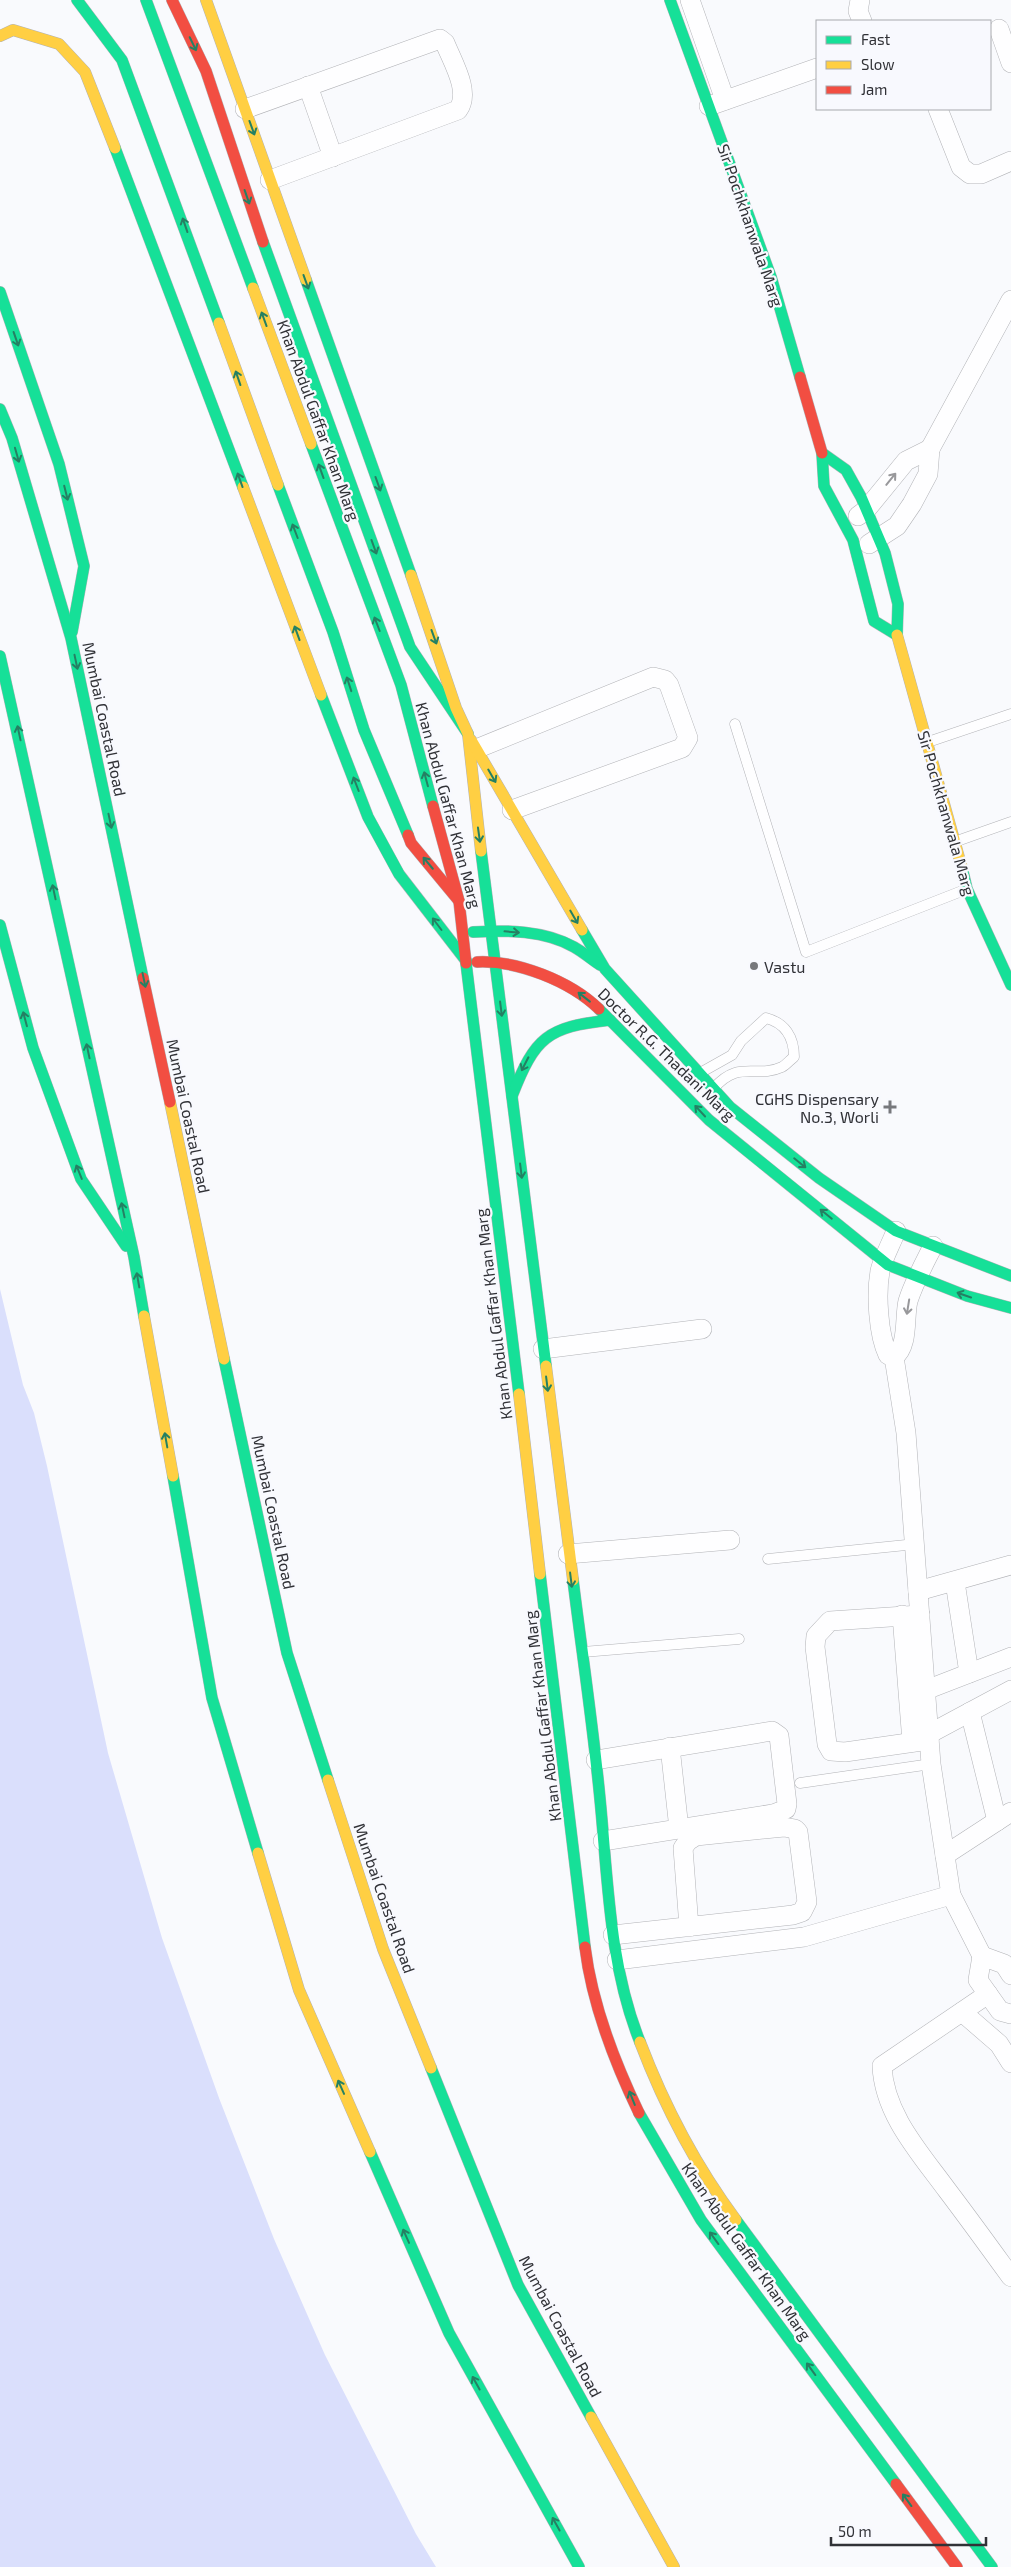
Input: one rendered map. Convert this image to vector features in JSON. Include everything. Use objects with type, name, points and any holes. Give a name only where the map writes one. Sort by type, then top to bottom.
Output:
[{"type":"main road","points":[[77,0],[122,60],[180,212],[248,408],[332,632],[364,730],[411,843],[460,901]]},
{"type":"main road","name":"Khan Abdul Gaffar Khan Marg","points":[[146,0],[400,684],[460,901],[586,1951],[604,2028],[635,2106],[666,2164],[701,2220],[957,2567]]},
{"type":"main road","points":[[172,0],[206,71],[247,197],[410,647],[472,742],[605,969]]},
{"type":"main road","name":"Khan Abdul Gaffar Khan Marg","points":[[206,0],[438,649],[456,708],[472,742],[471,776],[580,1652],[596,1760],[612,1935],[631,2020],[660,2094],[690,2150],[724,2204],[992,2567]]},
{"type":"main road","name":"Sir Pochkhanwala Marg","points":[[670,0],[717,103],[771,277],[822,453],[824,486],[857,551],[874,621],[897,635]]},
{"type":"main road","points":[[0,36],[13,30],[59,44],[85,72],[154,248],[308,662],[368,817],[399,874],[467,962]]},
{"type":"main road","points":[[0,292],[59,464],[84,566],[71,638]]},
{"type":"main road","name":"Mumbai Coastal Road","points":[[0,410],[12,438],[71,638],[287,1653],[383,1949],[518,2285],[674,2567]]},
{"type":"main road","name":"Sir Pochkhanwala Marg","points":[[822,453],[846,470],[885,552],[898,604],[897,635],[956,842],[967,889],[1011,986]]},
{"type":"main road","points":[[0,656],[134,1257],[212,1698],[299,1990],[448,2333],[579,2567]]},
{"type":"main road","points":[[0,925],[33,1048],[81,1179],[134,1257]]},
{"type":"main road","points":[[463,933],[490,930],[545,936],[572,946],[605,969]]},
{"type":"main road","name":"Doctor R.G. Thadani Marg","points":[[467,962],[494,961],[552,978],[584,995],[709,1120],[884,1262],[967,1296],[1011,1308]]},
{"type":"main road","name":"Doctor R.G. Thadani Marg","points":[[605,969],[730,1107],[819,1178],[896,1231],[1011,1276]]},
{"type":"main road","points":[[512,1097],[524,1065],[535,1047],[548,1034],[564,1027],[610,1020]]},
{"type":"main road","points":[[766,1168],[781,1148]]},
{"type":"street","points":[[690,0],[717,103],[816,68]]},
{"type":"street","points":[[860,0],[858,11],[862,20]]},
{"type":"street","points":[[1000,28],[1011,63]]},
{"type":"street","points":[[245,109],[440,39],[445,43],[463,90],[463,103],[458,110],[270,180]]},
{"type":"street","points":[[308,86],[332,157]]},
{"type":"street","points":[[938,110],[961,167],[970,174],[980,174],[1011,161]]},
{"type":"street","points":[[857,551],[897,526],[912,504],[928,474],[930,449],[1011,301]]},
{"type":"street","points":[[844,525],[866,510],[906,461],[930,449]]},
{"type":"street","points":[[472,742],[653,678],[666,680],[669,685],[688,738],[682,748],[512,810]]},
{"type":"street","points":[[894,1357],[888,1355],[883,1344],[880,1328],[880,1271],[896,1231]]},
{"type":"street","points":[[894,1357],[899,1354],[904,1336],[908,1302],[933,1246]]},
{"type":"street","points":[[543,1349],[702,1329]]},
{"type":"street","points":[[894,1357],[906,1433],[916,1544],[918,1591],[911,1615],[923,1739],[931,1764],[951,1895],[982,1956],[978,1980],[1000,2011],[1011,2014]]},
{"type":"street","points":[[568,1554],[730,1540]]},
{"type":"street","points":[[918,1591],[1011,1565]]},
{"type":"street","points":[[955,1582],[970,1673]]},
{"type":"street","points":[[911,1615],[926,1690],[923,1739]]},
{"type":"street","points":[[911,1615],[830,1621],[816,1636],[815,1647],[827,1744],[831,1751],[845,1752],[923,1739],[1011,1690]]},
{"type":"street","points":[[926,1690],[1011,1657]]},
{"type":"street","points":[[945,1855],[1004,1817],[970,1712]]},
{"type":"street","points":[[596,1760],[759,1733],[776,1732],[779,1736],[787,1804],[786,1809],[773,1814],[603,1841]]},
{"type":"street","points":[[670,1748],[679,1828]]},
{"type":"street","points":[[612,1935],[689,1926],[802,1912],[807,1902],[798,1832],[795,1828],[784,1827],[696,1836],[688,1841],[683,1848],[689,1926]]},
{"type":"street","points":[[617,1960],[804,1937],[951,1895]]},
{"type":"street","points":[[982,1956],[1004,1964],[1011,1975]]},
{"type":"street","points":[[988,1994],[882,2066],[883,2081],[886,2095],[906,2134],[1011,2278]]},
{"type":"street","points":[[962,2012],[999,2044],[1011,2063]]},
{"type":"lane","points":[[927,742],[1011,714]]},
{"type":"lane","points":[[735,724],[806,952],[967,889]]},
{"type":"lane","points":[[956,842],[1011,822]]},
{"type":"lane","points":[[699,1074],[732,1055],[741,1041],[766,1018],[778,1021],[787,1031],[794,1045],[794,1057],[783,1066],[772,1069],[744,1070],[721,1080],[713,1089]]},
{"type":"lane","points":[[768,1558],[916,1544]]},
{"type":"lane","points":[[580,1652],[739,1639]]},
{"type":"lane","points":[[800,1783],[931,1764]]},
{"type":"water","points":[[0,1289],[23,1385],[34,1413],[47,1466],[108,1753],[162,1938],[219,2098],[274,2239],[325,2355],[416,2534],[436,2567],[0,2567]]},
{"type":"traffic: fast","points":[[77,0],[122,60],[219,323]]},
{"type":"traffic: fast","points":[[146,0],[253,288]]},
{"type":"traffic: fast","points":[[670,0],[771,277],[800,377]]},
{"type":"traffic: fast","points":[[115,148],[243,487]]},
{"type":"traffic: fast","points":[[263,242],[410,647],[468,734]]},
{"type":"traffic: fast","points":[[306,280],[411,575]]},
{"type":"traffic: fast","points":[[0,292],[59,464],[84,566],[72,632]]},
{"type":"traffic: fast","points":[[0,409],[12,438],[71,638],[143,978]]},
{"type":"traffic: fast","points":[[311,444],[401,685],[433,806]]},
{"type":"traffic: fast","points":[[822,453],[846,470],[861,497],[885,553],[898,604],[897,635],[874,621],[853,540],[824,486],[822,453]]},
{"type":"traffic: fast","points":[[278,485],[333,632],[364,730],[408,835]]},
{"type":"traffic: fast","points":[[0,656],[134,1257],[144,1316]]},
{"type":"traffic: fast","points":[[321,695],[368,817],[399,874],[467,962]]},
{"type":"traffic: fast","points":[[481,851],[546,1366]]},
{"type":"traffic: fast","points":[[962,868],[967,889],[1011,985]]},
{"type":"traffic: fast","points":[[0,925],[33,1048],[81,1179],[126,1246]]},
{"type":"traffic: fast","points":[[582,930],[605,969],[730,1107],[819,1178],[896,1231],[1011,1276]]},
{"type":"traffic: fast","points":[[473,932],[512,931],[550,937],[574,947],[600,965]]},
{"type":"traffic: fast","points":[[466,963],[519,1394]]},
{"type":"traffic: fast","points":[[599,1009],[709,1120],[888,1265],[967,1296],[1011,1308]]},
{"type":"traffic: fast","points":[[512,1096],[528,1060],[546,1038],[571,1027],[610,1020]]},
{"type":"traffic: fast","points":[[224,1359],[287,1653],[328,1780]]},
{"type":"traffic: fast","points":[[173,1476],[212,1698],[258,1853]]},
{"type":"traffic: fast","points":[[540,1574],[585,1947]]},
{"type":"traffic: fast","points":[[573,1580],[591,1716],[611,1922],[622,1983],[640,2042]]},
{"type":"traffic: fast","points":[[431,2068],[518,2285],[591,2417]]},
{"type":"traffic: fast","points":[[639,2113],[701,2220],[896,2484]]},
{"type":"traffic: fast","points":[[370,2152],[449,2333],[579,2567]]},
{"type":"traffic: fast","points":[[736,2220],[992,2567]]},
{"type":"traffic: slow","points":[[206,0],[306,280]]},
{"type":"traffic: slow","points":[[0,36],[13,30],[59,44],[85,72],[115,148]]},
{"type":"traffic: slow","points":[[253,288],[311,444]]},
{"type":"traffic: slow","points":[[219,323],[278,485]]},
{"type":"traffic: slow","points":[[243,487],[321,695]]},
{"type":"traffic: slow","points":[[411,575],[456,708],[468,734],[481,851]]},
{"type":"traffic: slow","points":[[897,635],[962,868]]},
{"type":"traffic: slow","points":[[471,740],[582,930]]},
{"type":"traffic: slow","points":[[170,1102],[224,1359]]},
{"type":"traffic: slow","points":[[144,1316],[173,1476]]},
{"type":"traffic: slow","points":[[546,1366],[573,1580]]},
{"type":"traffic: slow","points":[[519,1394],[540,1574]]},
{"type":"traffic: slow","points":[[328,1780],[383,1949],[431,2068]]},
{"type":"traffic: slow","points":[[258,1853],[299,1990],[370,2152]]},
{"type":"traffic: slow","points":[[640,2042],[670,2112],[707,2178],[736,2220]]},
{"type":"traffic: slow","points":[[591,2417],[674,2567]]},
{"type":"traffic: jam","points":[[172,0],[206,71],[263,242]]},
{"type":"traffic: jam","points":[[800,377],[822,453]]},
{"type":"traffic: jam","points":[[433,806],[459,901],[466,963]]},
{"type":"traffic: jam","points":[[408,835],[411,843],[459,901]]},
{"type":"traffic: jam","points":[[477,962],[493,962],[542,974],[573,990],[599,1009]]},
{"type":"traffic: jam","points":[[143,978],[170,1102]]},
{"type":"traffic: jam","points":[[585,1947],[593,1990],[605,2032],[639,2113]]},
{"type":"traffic: jam","points":[[896,2484],[957,2567]]},
{"type":"place","name":"Vastu","points":[[754,966]]},
{"type":"place","name":"CGHS Dispensary No.3, Worli","points":[[890,1107]]}]
